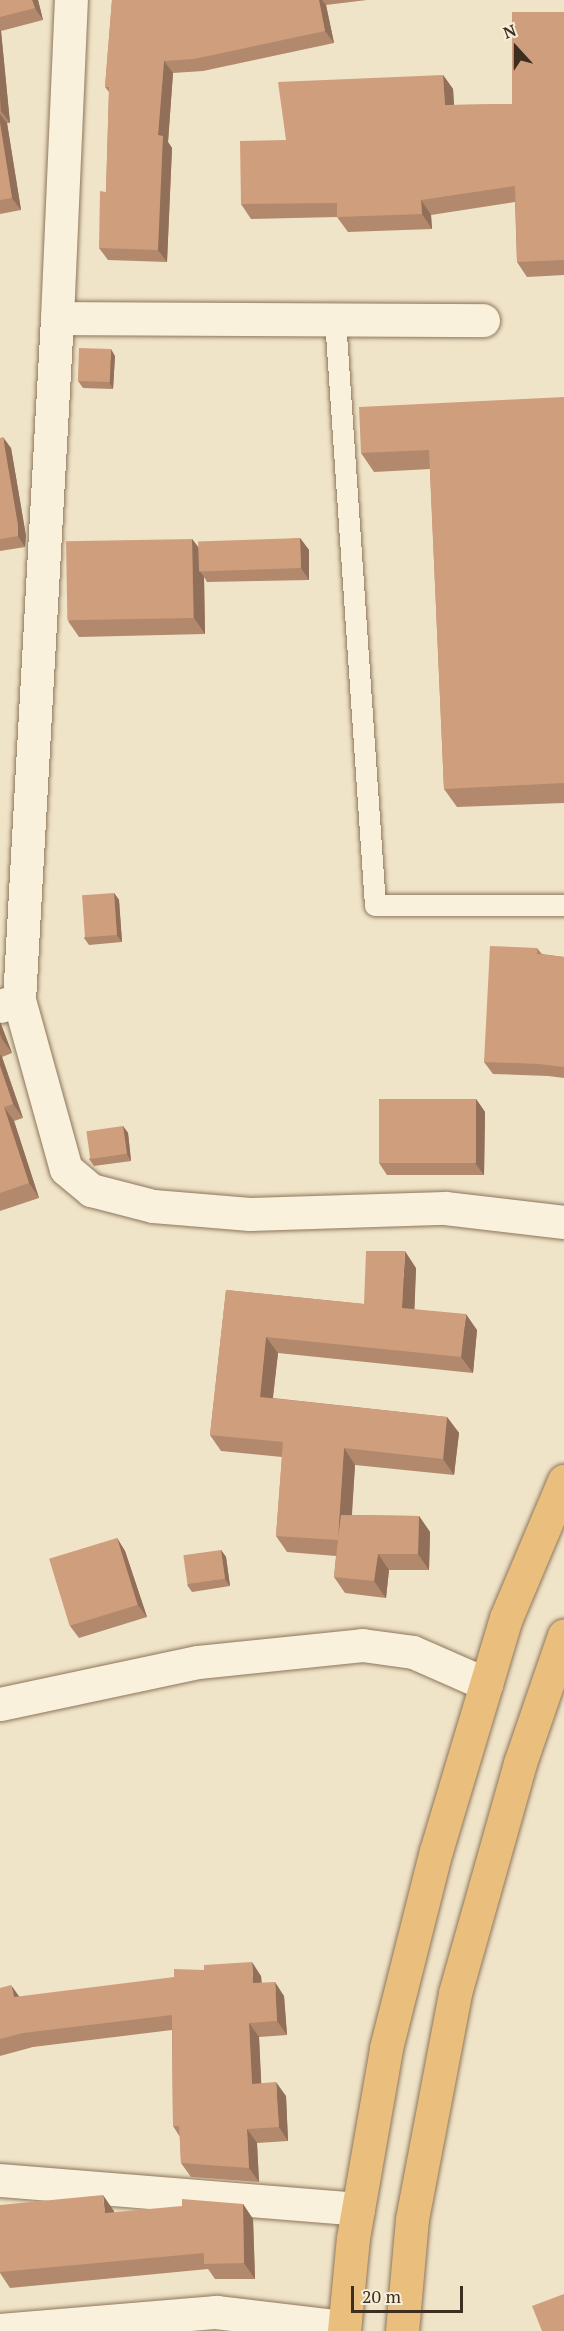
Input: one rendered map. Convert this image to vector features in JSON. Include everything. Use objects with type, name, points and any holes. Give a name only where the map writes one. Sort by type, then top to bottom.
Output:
[{"type":"highway","points":[[344,2329],[353,2238],[386,2048],[436,1851],[506,1618],[564,1481]]},
{"type":"highway","points":[[402,2331],[412,2219],[455,1993],[520,1763],[564,1635]]},
{"type":"street","points":[[71,0],[57,318],[9,1003],[66,1169],[91,1190],[153,1206],[249,1214],[445,1208],[564,1222]]},
{"type":"street","points":[[57,318],[483,320]]},
{"type":"street","points":[[0,1704],[198,1662],[362,1646],[413,1652],[486,1684]]},
{"type":"street","points":[[0,2180],[358,2209]]},
{"type":"street","points":[[0,2330],[216,2312],[344,2329]]},
{"type":"lane","points":[[335,319],[375,905],[564,904]]},
{"type":"building","points":[[0,0],[32,0],[35,8],[0,17]]},
{"type":"building","points":[[112,0],[319,0],[325,31],[194,59],[164,61],[158,135],[163,136],[158,250],[99,248],[100,191],[106,192],[109,87],[105,87]]},
{"type":"building","points":[[512,12],[564,12],[564,260],[517,262],[515,186],[421,200],[422,214],[337,217],[337,203],[241,204],[240,141],[286,140],[278,82],[443,75],[445,105],[512,104]]},
{"type":"building","points":[[0,123],[12,198],[0,200]]},
{"type":"building","points":[[79,348],[111,349],[110,382],[78,381]]},
{"type":"building","points":[[564,397],[564,783],[444,789],[429,450],[361,453],[359,407]]},
{"type":"building","points":[[3,437],[18,536],[0,539],[0,438]]},
{"type":"building","points":[[300,538],[301,568],[199,572],[198,542]]},
{"type":"building","points":[[192,539],[193,618],[67,620],[66,541]]},
{"type":"building","points":[[114,893],[117,935],[85,937],[82,895]]},
{"type":"building","points":[[490,946],[537,948],[537,954],[564,957],[564,1067],[484,1062]]},
{"type":"building","points":[[0,1066],[13,1104],[4,1107],[29,1183],[0,1193]]},
{"type":"building","points":[[379,1099],[476,1099],[476,1163],[379,1163]]},
{"type":"building","points":[[123,1126],[127,1154],[90,1159],[86,1131]]},
{"type":"building","points":[[366,1251],[405,1251],[402,1308],[466,1314],[461,1357],[266,1337],[260,1397],[447,1417],[443,1459],[344,1448],[338,1538],[341,1515],[419,1516],[418,1554],[378,1554],[374,1581],[334,1577],[338,1540],[276,1536],[283,1442],[210,1435],[226,1290],[364,1304]]},
{"type":"building","points":[[117,1538],[137,1605],[70,1626],[49,1559]]},
{"type":"building","points":[[221,1550],[225,1579],[187,1584],[183,1555]]},
{"type":"building","points":[[252,1962],[253,1983],[275,1982],[277,2021],[249,2023],[252,2084],[276,2082],[279,2127],[247,2129],[249,2168],[181,2163],[179,2126],[173,2126],[172,2015],[23,2033],[0,2039],[0,1988],[11,1985],[14,1997],[174,1977],[174,1969],[204,1970],[204,1965]]},
{"type":"building","points":[[103,2195],[105,2213],[182,2206],[182,2199],[243,2204],[244,2263],[204,2264],[204,2253],[0,2272],[0,2205]]},
{"type":"building","points":[[564,2294],[564,2331],[542,2331],[532,2306]]}]
